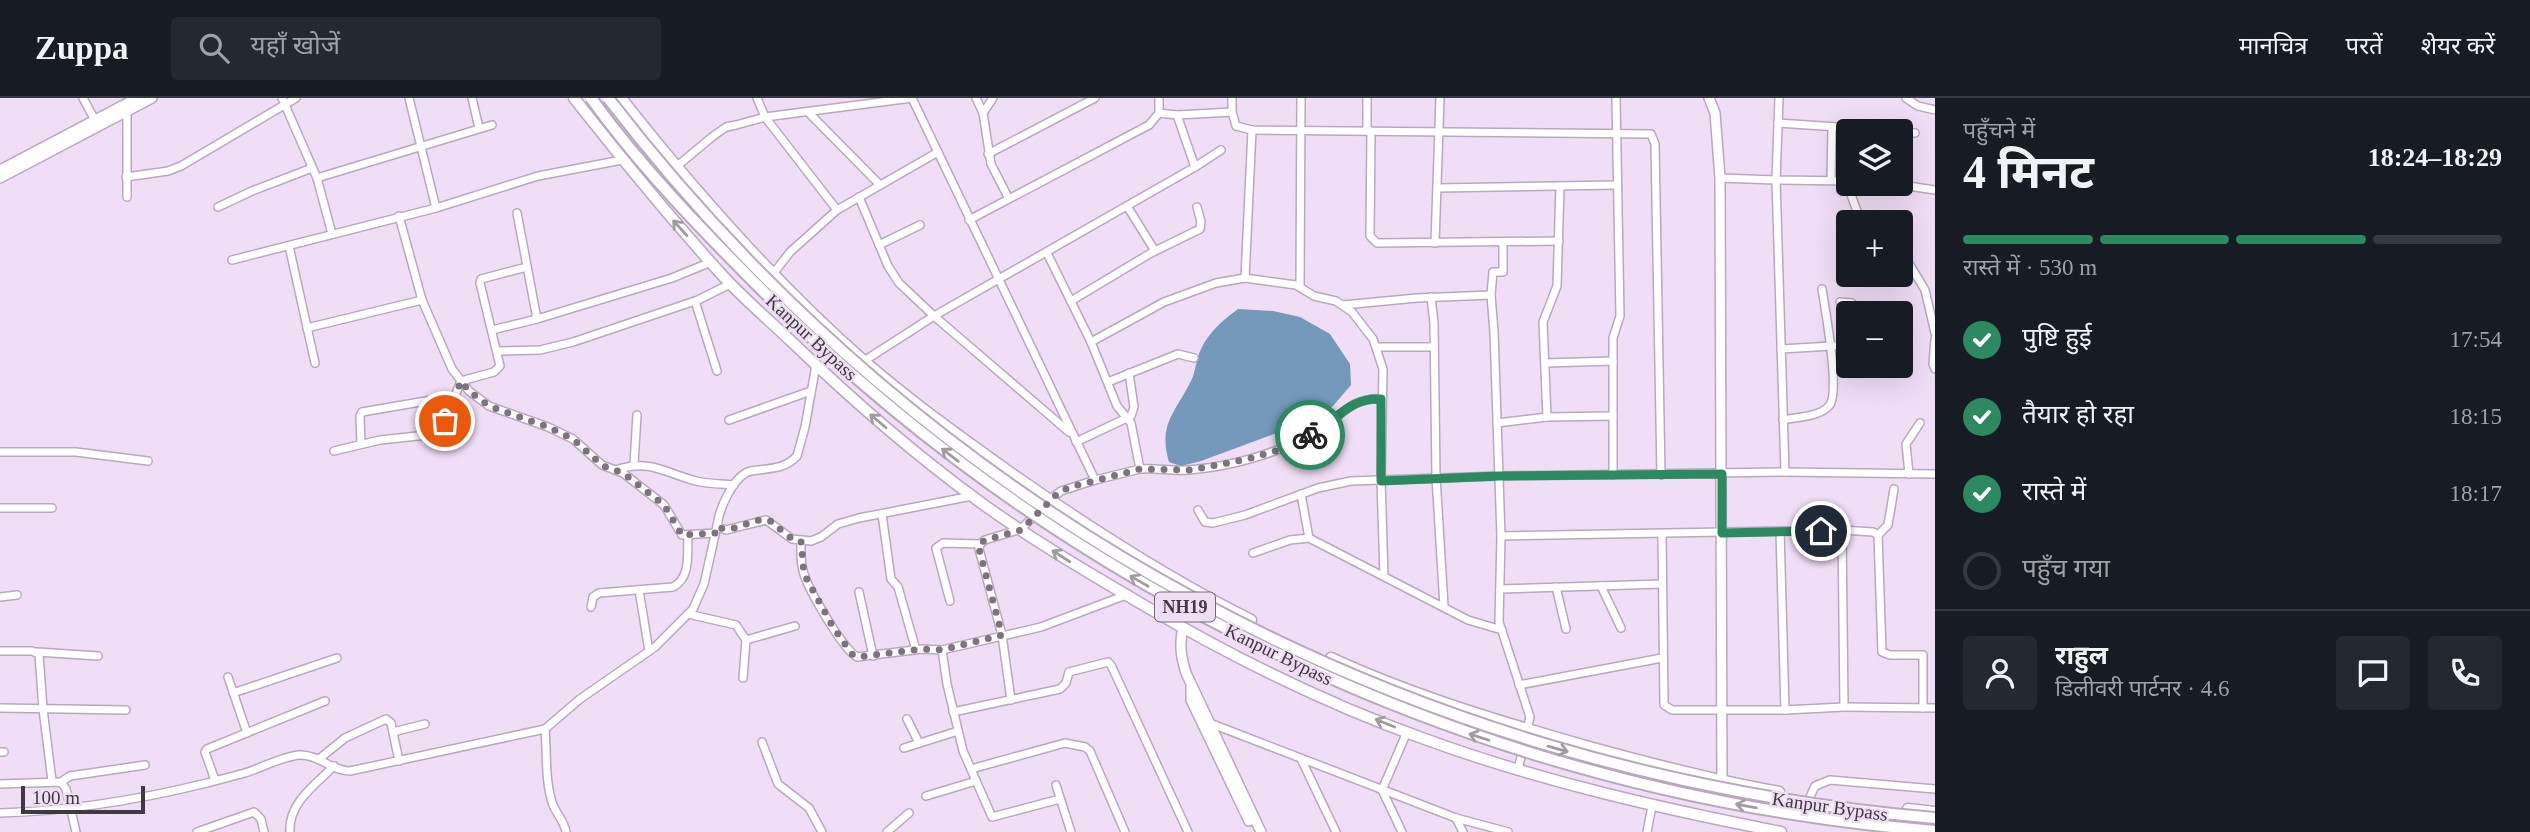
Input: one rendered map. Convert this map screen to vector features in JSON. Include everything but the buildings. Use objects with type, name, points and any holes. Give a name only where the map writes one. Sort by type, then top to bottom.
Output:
[{"type":"highway","name":"Kanpur Bypass","points":[[591,98],[705,233],[844,369],[1002,493],[1058,532],[1169,599],[1256,645],[1352,689],[1460,731],[1556,762],[1717,800],[1812,817],[1935,831]]},
{"type":"highway","name":"Kanpur Bypass","points":[[608,98],[660,163],[754,268],[888,391],[1002,478],[1069,524],[1164,583],[1284,645],[1355,677],[1454,716],[1530,741],[1609,764],[1721,789],[1838,808],[1935,818]]},
{"type":"main road","points":[[574,98],[622,160],[730,284],[816,365],[913,451],[972,496],[1021,530],[1126,595],[1245,662],[1407,732],[1518,770],[1652,806],[1781,832]]},
{"type":"main road","points":[[621,98],[676,167],[773,274],[864,361],[939,422],[1049,500],[1141,559],[1248,619],[1343,664],[1528,730],[1722,782],[1810,797],[1935,812]]},
{"type":"street","points":[[83,98],[96,123]]},
{"type":"street","points":[[0,178],[137,98]]},
{"type":"street","points":[[0,170],[152,98]]},
{"type":"street","points":[[126,177],[168,171],[181,166],[284,101],[296,98]]},
{"type":"street","points":[[409,98],[436,208]]},
{"type":"street","points":[[472,98],[479,128]]},
{"type":"street","points":[[757,98],[765,117],[837,210]]},
{"type":"street","points":[[676,167],[726,127],[765,117],[912,98],[1095,480]]},
{"type":"street","points":[[976,98],[982,113],[988,154],[1009,200]]},
{"type":"street","points":[[982,113],[993,98]]},
{"type":"street","points":[[988,154],[1096,98]]},
{"type":"street","points":[[970,220],[1149,125],[1159,113],[1159,98]]},
{"type":"street","points":[[1232,98],[1236,126],[1252,130],[1651,134],[1655,144],[1661,475]]},
{"type":"street","points":[[1300,287],[1301,98]]},
{"type":"street","points":[[1367,98],[1372,240],[1383,244],[1559,241]]},
{"type":"street","points":[[1435,243],[1440,98]]},
{"type":"street","points":[[1613,475],[1612,338],[1620,316],[1616,98]]},
{"type":"street","points":[[1709,98],[1714,108]]},
{"type":"street","points":[[1717,98],[1714,108],[1720,178],[1722,782]]},
{"type":"street","points":[[1779,98],[1776,180],[1785,472]]},
{"type":"street","points":[[1906,98],[1918,106],[1935,110]]},
{"type":"street","points":[[284,101],[317,178],[332,234]]},
{"type":"street","points":[[127,111],[127,197]]},
{"type":"street","points":[[808,112],[880,185]]},
{"type":"street","points":[[1159,113],[1177,115],[1232,112]]},
{"type":"street","points":[[1177,115],[1195,167]]},
{"type":"street","points":[[1778,123],[1836,127]]},
{"type":"street","points":[[317,178],[492,125]]},
{"type":"street","points":[[1831,180],[1832,127]]},
{"type":"street","points":[[1245,278],[1252,130]]},
{"type":"street","points":[[864,361],[934,316],[1221,150]]},
{"type":"street","points":[[773,274],[790,252],[837,210],[938,152]]},
{"type":"street","points":[[232,260],[436,208],[538,176],[622,160]]},
{"type":"street","points":[[218,207],[312,168]]},
{"type":"street","points":[[1720,178],[1836,180]]},
{"type":"street","points":[[1438,188],[1617,185]]},
{"type":"street","points":[[1547,416],[1543,322],[1557,286],[1560,186]]},
{"type":"street","points":[[1913,187],[1935,190]]},
{"type":"street","points":[[859,197],[888,267],[899,283],[1075,439]]},
{"type":"street","points":[[1127,206],[1156,251]]},
{"type":"street","points":[[1071,301],[1199,229],[1201,222],[1197,207]]},
{"type":"street","points":[[517,213],[537,319]]},
{"type":"street","points":[[399,216],[422,299],[452,369],[469,391],[489,406],[566,434],[597,461],[623,473],[664,505],[682,535],[688,537],[766,520],[792,539],[801,541],[821,537],[838,524],[972,496]]},
{"type":"street","points":[[879,245],[920,225]]},
{"type":"street","points":[[1503,242],[1503,272],[1493,272],[1491,295],[1501,536],[1499,622],[1530,717],[1518,770]]},
{"type":"street","points":[[289,246],[315,363]]},
{"type":"street","points":[[1047,253],[1091,342],[1118,406],[1132,425],[1140,469]]},
{"type":"street","points":[[492,330],[672,278],[711,262]]},
{"type":"street","points":[[461,381],[500,366],[481,279],[527,267]]},
{"type":"street","points":[[1913,271],[1924,290],[1935,332]]},
{"type":"street","points":[[1091,342],[1164,302],[1216,283],[1245,278],[1300,287],[1314,296],[1343,305],[1491,295]]},
{"type":"street","points":[[496,351],[540,350],[573,342],[695,301],[730,284]]},
{"type":"street","points":[[1783,420],[1819,413],[1833,400],[1834,384],[1822,289]]},
{"type":"street","points":[[1432,297],[1436,477],[1444,606]]},
{"type":"street","points":[[307,328],[422,299]]},
{"type":"street","points":[[695,301],[717,371]]},
{"type":"street","points":[[1343,305],[1362,324],[1377,347],[1383,369],[1381,481],[1384,576]]},
{"type":"street","points":[[1935,339],[1935,369]]},
{"type":"street","points":[[1781,349],[1836,346]]},
{"type":"street","points":[[1377,347],[1434,347]]},
{"type":"street","points":[[1108,382],[1178,354],[1194,358]]},
{"type":"street","points":[[1545,363],[1612,361]]},
{"type":"street","points":[[0,813],[71,809],[141,799],[292,756],[303,755],[319,759],[350,771],[545,729],[580,699],[649,651],[693,609],[704,583],[716,529],[734,485],[747,472],[777,468],[797,456],[816,365]]},
{"type":"street","points":[[1129,373],[1133,407],[1129,419]]},
{"type":"street","points":[[334,451],[380,440],[427,435],[437,430],[445,421],[461,381]]},
{"type":"street","points":[[729,420],[811,391]]},
{"type":"street","points":[[361,444],[362,412],[455,396]]},
{"type":"street","points":[[950,601],[936,548],[943,543],[979,544],[1021,530],[1060,491],[1095,480],[1140,469],[1191,470],[1279,450],[1318,431],[1356,402],[1369,398],[1381,399]]},
{"type":"street","points":[[634,464],[637,415]]},
{"type":"street","points":[[1497,423],[1547,416],[1612,416]]},
{"type":"street","points":[[1075,439],[1129,419]]},
{"type":"street","points":[[1909,474],[1906,443],[1920,423]]},
{"type":"street","points":[[0,452],[76,452],[148,461]]},
{"type":"street","points":[[614,470],[634,464],[654,466],[695,481],[734,485]]},
{"type":"street","points":[[1198,510],[1205,522],[1213,523],[1245,515],[1301,494],[1351,481],[1436,477],[1785,472],[1935,474]]},
{"type":"street","points":[[1894,489],[1888,525],[1878,536],[1882,652],[1884,655],[1923,655],[1923,708]]},
{"type":"street","points":[[1301,494],[1309,538]]},
{"type":"street","points":[[0,508],[51,508]]},
{"type":"street","points":[[882,514],[891,579],[898,587],[916,650]]},
{"type":"street","points":[[1501,536],[1842,530],[1872,532],[1878,536]]},
{"type":"street","points":[[1842,530],[1844,707]]},
{"type":"street","points":[[1780,531],[1785,710]]},
{"type":"street","points":[[1662,534],[1662,658],[1666,708],[1935,708]]},
{"type":"street","points":[[591,607],[593,597],[599,593],[673,587],[678,584],[686,572],[688,537]]},
{"type":"street","points":[[1253,553],[1290,540],[1309,538],[1468,620],[1502,630]]},
{"type":"street","points":[[801,541],[804,574],[833,627],[857,657],[916,650],[942,650],[1041,627],[1126,595]]},
{"type":"street","points":[[979,544],[1002,635],[1011,700]]},
{"type":"street","points":[[1500,589],[1662,584]]},
{"type":"street","points":[[1601,586],[1621,628]]},
{"type":"street","points":[[1556,587],[1566,629]]},
{"type":"street","points":[[639,590],[649,651]]},
{"type":"street","points":[[859,592],[873,656]]},
{"type":"street","points":[[0,597],[17,595]]},
{"type":"street","points":[[688,614],[731,622],[742,632],[746,640],[743,678]]},
{"type":"street","points":[[746,640],[795,626]]},
{"type":"street","points":[[1183,628],[1180,655],[1191,686],[1191,700],[1261,832]]},
{"type":"street","points":[[942,650],[963,751],[992,817],[1060,799]]},
{"type":"street","points":[[0,651],[98,656]]},
{"type":"street","points":[[37,652],[40,658],[43,709],[57,782]]},
{"type":"street","points":[[233,693],[337,658]]},
{"type":"street","points":[[1519,685],[1662,658]]},
{"type":"street","points":[[953,712],[1060,689],[1066,683],[1067,675],[1074,670],[1104,662],[1111,665],[1188,832]]},
{"type":"street","points":[[228,677],[247,733]]},
{"type":"street","points":[[215,780],[205,752],[207,749],[325,701]]},
{"type":"street","points":[[0,708],[126,710]]},
{"type":"street","points":[[319,759],[345,738],[386,719],[391,723],[399,761]]},
{"type":"street","points":[[907,719],[919,743]]},
{"type":"street","points":[[1205,722],[1301,761],[1456,818],[1508,832]]},
{"type":"street","points":[[1205,722],[1255,832]]},
{"type":"street","points":[[393,732],[425,724]]},
{"type":"street","points":[[545,729],[549,790],[553,806],[566,832]]},
{"type":"street","points":[[904,748],[958,731]]},
{"type":"street","points":[[1402,832],[1382,790],[1407,732]]},
{"type":"street","points":[[762,741],[779,784],[809,808],[822,832]]},
{"type":"street","points":[[971,769],[1065,743],[1085,747],[1090,751],[1125,832]]},
{"type":"street","points":[[1301,761],[1336,832]]},
{"type":"street","points":[[57,782],[70,776],[145,765]]},
{"type":"street","points":[[290,832],[292,814],[300,799],[334,766]]},
{"type":"street","points":[[926,796],[976,780]]},
{"type":"street","points":[[1810,797],[1815,786],[1830,780],[1935,789]]},
{"type":"street","points":[[0,784],[64,784],[76,832]]},
{"type":"street","points":[[1056,785],[1071,832]]},
{"type":"street","points":[[1647,832],[1652,806]]},
{"type":"street","points":[[197,832],[254,812],[261,819],[264,832]]},
{"type":"street","points":[[887,832],[909,813]]},
{"type":"street","points":[[1456,818],[1462,832]]},
{"type":"water","points":[[1238,309],[1273,311],[1300,317],[1330,334],[1350,364],[1351,385],[1333,406],[1309,421],[1201,461],[1181,466],[1169,462],[1166,449],[1167,428],[1193,377],[1201,349],[1217,327]]},
{"type":"way so far","points":[[445,421],[461,381],[469,391],[489,406],[566,434],[603,466],[623,473],[669,510],[682,535],[688,537],[715,533],[717,526],[726,530],[766,520],[773,524],[783,534],[801,541],[801,563],[811,589],[833,627],[857,657],[922,649],[942,650],[1002,635],[979,544],[1021,530],[1060,491],[1140,469],[1191,470],[1248,459],[1279,450],[1310,435]]},
{"type":"route","points":[[1310,435],[1356,402],[1369,398],[1381,399],[1381,481],[1436,477],[1722,474],[1722,533],[1821,531]]}]
